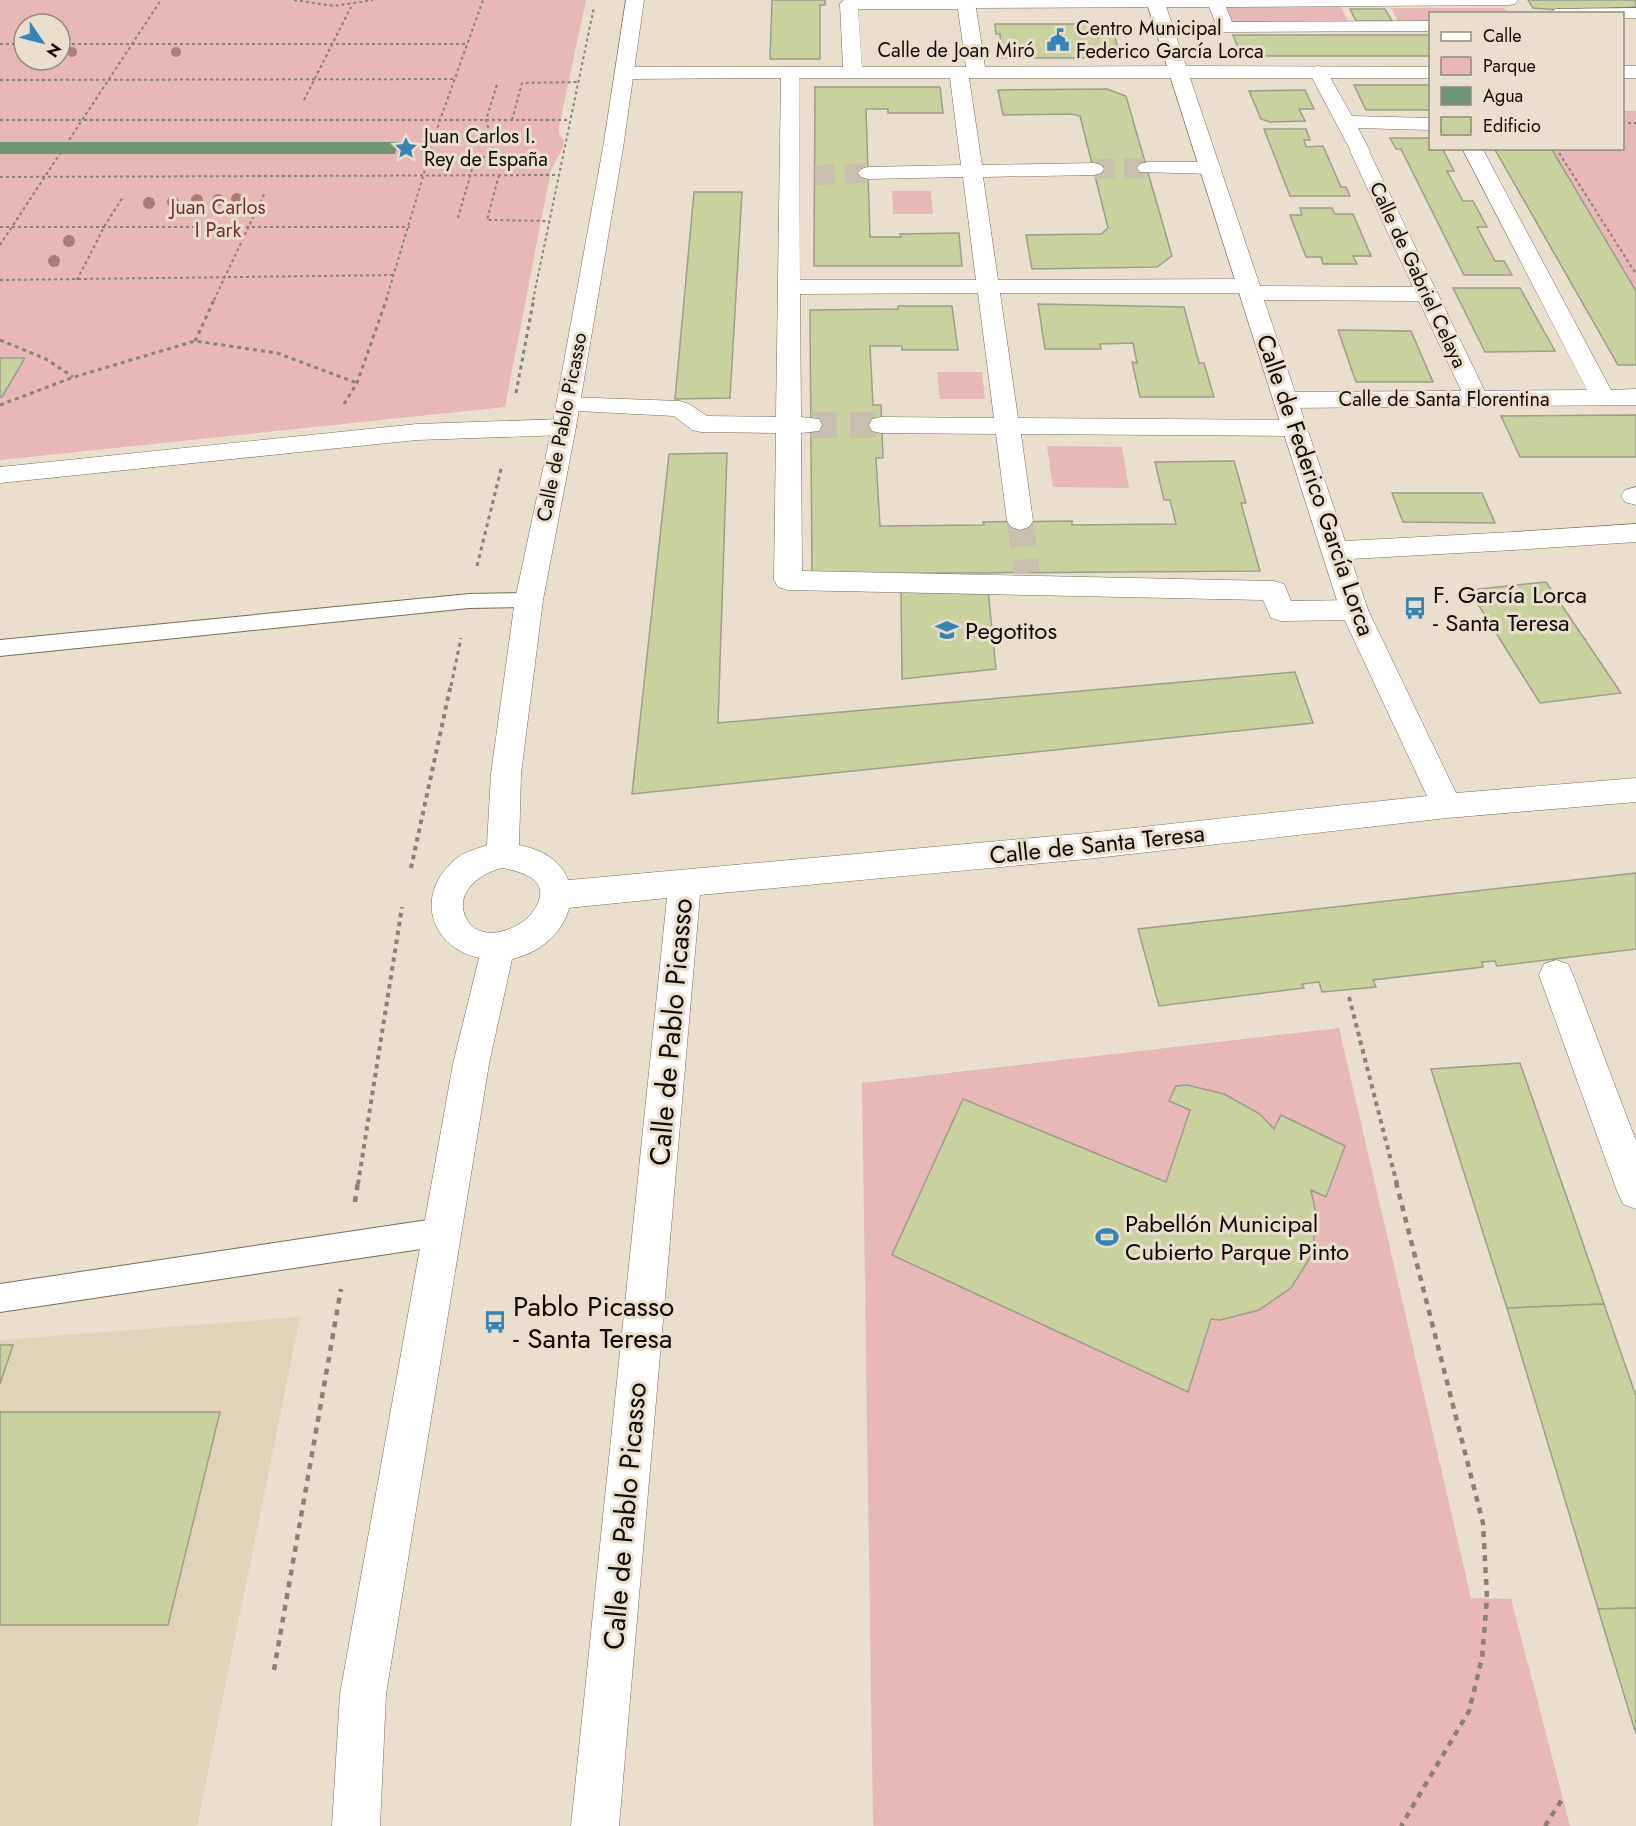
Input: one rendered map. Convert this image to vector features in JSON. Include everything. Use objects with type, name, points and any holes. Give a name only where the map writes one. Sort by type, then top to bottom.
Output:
[{"type":"street","name":"Calle de Pablo Picasso","points":[[503,855],[506,774],[529,600],[566,416],[625,74],[635,0]]},
{"type":"street","points":[[853,73],[849,4],[1155,1],[1512,2]]},
{"type":"street","name":"Calle de Federico García Lorca","points":[[1155,1],[1354,610],[1447,806]]},
{"type":"street","points":[[1215,1],[1225,27],[1429,26]]},
{"type":"street","points":[[966,3],[973,171],[1020,521]]},
{"type":"street","points":[[1318,72],[1345,122],[1429,124]]},
{"type":"street","name":"Calle de Joan Miró","points":[[625,74],[1429,72]]},
{"type":"street","points":[[790,73],[798,175],[790,287],[800,425],[788,580],[1027,580],[1274,591],[1281,611],[1354,610]]},
{"type":"street","name":"Calle de Gabriel Celaya","points":[[1345,122],[1477,400]]},
{"type":"street","points":[[1474,150],[1603,398]]},
{"type":"street","points":[[1147,168],[1211,168]]},
{"type":"street","points":[[868,173],[1094,169]]},
{"type":"street","points":[[790,287],[1250,289],[1426,294]]},
{"type":"street","name":"Calle de Santa Florentina","points":[[1285,400],[1636,397]]},
{"type":"street","points":[[0,475],[417,432],[511,427],[566,416],[680,410],[701,424],[800,425]]},
{"type":"street","points":[[881,425],[1293,428]]},
{"type":"street","points":[[1334,551],[1636,533]]},
{"type":"street","name":"Calle de Santa Teresa","points":[[558,895],[1087,846],[1447,806],[1636,790]]},
{"type":"street","points":[[503,855],[528,858],[547,869],[555,881],[558,895],[554,910],[546,924],[516,944],[498,947],[479,945],[463,938],[451,926],[447,912],[447,896],[455,881],[468,868],[484,859],[503,855]]},
{"type":"street","name":"Calle de Pablo Picasso","points":[[595,1826],[685,884]]},
{"type":"street","points":[[356,1826],[363,1694],[471,1064],[498,947]]},
{"type":"street","points":[[1556,975],[1636,1191]]},
{"type":"lane","points":[[0,648],[469,602],[529,600]]},
{"type":"lane","points":[[0,1298],[441,1232]]},
{"type":"path","points":[[0,245],[161,0]]},
{"type":"path","points":[[294,0],[315,6],[351,7],[373,0]]},
{"type":"path","points":[[340,411],[357,383],[395,275],[440,120],[483,0]]},
{"type":"path","points":[[410,874],[469,602],[511,427],[549,221],[595,0]]},
{"type":"path","points":[[304,100],[351,7]]},
{"type":"path","points":[[72,44],[467,44]]},
{"type":"path","points":[[0,80],[454,80]]},
{"type":"path","points":[[512,120],[522,83],[578,82]]},
{"type":"path","points":[[458,218],[472,169],[494,147],[486,120],[497,84]]},
{"type":"path","points":[[0,120],[570,120]]},
{"type":"path","points":[[1557,150],[1636,274]]},
{"type":"path","points":[[499,175],[487,220],[549,221]]},
{"type":"path","points":[[0,177],[559,175]]},
{"type":"path","points":[[195,341],[265,192]]},
{"type":"path","points":[[77,280],[104,227],[123,197]]},
{"type":"path","points":[[0,227],[410,227]]},
{"type":"path","points":[[0,280],[225,279],[395,275]]},
{"type":"path","points":[[0,340],[46,359],[74,377]]},
{"type":"path","points":[[0,405],[74,377],[195,341],[277,353],[357,383]]},
{"type":"path","points":[[274,1670],[348,1246],[405,897]]},
{"type":"path","points":[[1349,997],[1483,1523],[1487,1598],[1482,1658],[1469,1711],[1401,1826]]},
{"type":"path","points":[[1545,1826],[1563,1798]]},
{"type":"shaded area","points":[[300,1317],[197,1826],[0,1826],[0,1340]]},
{"type":"green space","name":"Juan Carlos I Park","points":[[0,0],[586,0],[559,127],[559,134],[564,140],[563,148],[551,170],[505,407],[0,460]]},
{"type":"green space","points":[[1227,7],[1341,7],[1349,23],[1232,22]]},
{"type":"green space","points":[[1391,8],[1504,8],[1507,12],[1429,12],[1429,23],[1399,23]]},
{"type":"green space","points":[[1624,111],[1636,111],[1636,291],[1552,150],[1624,150]]},
{"type":"green space","points":[[892,191],[931,191],[933,214],[893,214]]},
{"type":"green space","points":[[937,372],[982,372],[985,399],[940,399]]},
{"type":"green space","points":[[1047,446],[1122,447],[1129,488],[1053,487]]},
{"type":"green space","points":[[1339,1028],[1471,1598],[1511,1599],[1570,1826],[873,1826],[862,1083]]},
{"type":"water","points":[[0,142],[399,142],[395,154],[0,154]]},
{"type":"building","points":[[772,0],[825,0],[825,5],[820,5],[820,59],[770,59]]},
{"type":"building","points":[[1528,0],[1635,0],[1636,7],[1573,11],[1533,8]]},
{"type":"building","points":[[1350,9],[1385,9],[1392,21],[1356,21]]},
{"type":"building","name":"Centro Municipal Federico García Lorca","points":[[995,24],[1111,24],[1121,58],[1001,58],[1000,34],[996,34]]},
{"type":"building","points":[[1233,35],[1429,35],[1429,56],[1241,56]]},
{"type":"building","points":[[1354,85],[1429,85],[1429,110],[1366,110]]},
{"type":"building","points":[[815,87],[940,87],[943,113],[888,113],[888,109],[866,109],[870,237],[959,233],[962,266],[814,266]]},
{"type":"building","points":[[1107,89],[1126,96],[1172,256],[1157,267],[1032,269],[1026,235],[1101,234],[1108,228],[1080,116],[1071,114],[1003,115],[998,90]]},
{"type":"building","points":[[1305,90],[1314,109],[1299,109],[1305,121],[1270,122],[1261,119],[1249,91]]},
{"type":"building","points":[[1264,129],[1306,129],[1310,140],[1304,140],[1306,147],[1323,146],[1341,187],[1346,187],[1350,196],[1290,196]]},
{"type":"building","points":[[1390,138],[1429,138],[1429,150],[1443,150],[1454,171],[1447,171],[1463,201],[1473,201],[1487,227],[1477,227],[1495,261],[1504,261],[1512,275],[1464,275],[1401,149],[1396,149]]},
{"type":"building","points":[[1495,150],[1552,150],[1636,291],[1636,365],[1618,365]]},
{"type":"building","points":[[694,192],[742,192],[730,398],[675,399]]},
{"type":"building","points":[[1300,208],[1332,208],[1335,214],[1353,214],[1371,256],[1353,256],[1357,264],[1323,264],[1321,257],[1306,257],[1290,215],[1302,215]]},
{"type":"building","points":[[1453,288],[1520,288],[1555,351],[1485,352]]},
{"type":"building","points":[[1038,304],[1184,307],[1199,363],[1204,363],[1214,397],[1140,397],[1132,362],[1137,363],[1133,343],[1100,344],[1101,349],[1045,349]]},
{"type":"building","points":[[898,306],[952,306],[958,350],[902,350],[902,346],[870,346],[873,405],[881,405],[883,458],[876,458],[880,526],[1072,521],[1072,525],[1176,524],[1170,500],[1164,500],[1155,462],[1234,461],[1246,503],[1241,503],[1260,571],[812,574],[810,310],[898,309]]},
{"type":"building","points":[[1338,330],[1411,331],[1433,382],[1356,382]]},
{"type":"building","points":[[0,358],[25,358],[2,397],[0,397]]},
{"type":"building","points":[[1636,415],[1636,457],[1520,457],[1501,416]]},
{"type":"building","points":[[727,453],[718,723],[1295,672],[1313,723],[632,794],[669,454]]},
{"type":"building","points":[[1392,493],[1482,493],[1495,523],[1403,522]]},
{"type":"building","points":[[1546,582],[1621,693],[1540,703],[1469,590]]},
{"type":"building","name":"Pegotitos","points":[[901,589],[988,590],[996,669],[902,679]]},
{"type":"building","points":[[1636,873],[1636,949],[1497,966],[1495,961],[1482,962],[1483,967],[1373,980],[1376,987],[1322,992],[1319,982],[1302,984],[1304,988],[1159,1006],[1138,929]]},
{"type":"building","points":[[1520,1063],[1604,1304],[1507,1308],[1431,1069]]},
{"type":"building","name":"Pabellón Municipal Cubierto Parque Pinto","points":[[1187,1085],[1224,1094],[1260,1114],[1274,1129],[1281,1115],[1345,1146],[1326,1197],[1311,1190],[1317,1219],[1311,1256],[1291,1288],[1259,1310],[1220,1320],[1211,1319],[1188,1392],[892,1255],[963,1099],[1166,1182],[1190,1110],[1169,1101],[1176,1086]]},
{"type":"building","points":[[1604,1304],[1636,1396],[1636,1608],[1598,1609],[1507,1308]]},
{"type":"building","points":[[0,1345],[13,1345],[0,1384]]},
{"type":"building","points":[[0,1412],[220,1412],[168,1625],[0,1625]]},
{"type":"building","points":[[1636,1608],[1636,1734],[1598,1609]]},
{"type":"tunnel","points":[[1094,169],[1147,168]]},
{"type":"tunnel","points":[[815,175],[868,173]]},
{"type":"tunnel","points":[[811,425],[881,425]]},
{"type":"tunnel","points":[[1020,521],[1027,573]]},
{"type":"place","name":"Centro Municipal Federico García Lorca","points":[[1058,40]]},
{"type":"place","name":"Juan Carlos I. Rey de España","points":[[406,148]]},
{"type":"place","name":"F. García Lorca - Santa Teresa","points":[[1415,608]]},
{"type":"place","name":"Pegotitos","points":[[947,630]]},
{"type":"place","name":"Pabellón Municipal Cubierto Parque Pinto","points":[[1107,1237]]},
{"type":"place","name":"Pablo Picasso - Santa Teresa","points":[[495,1322]]}]
